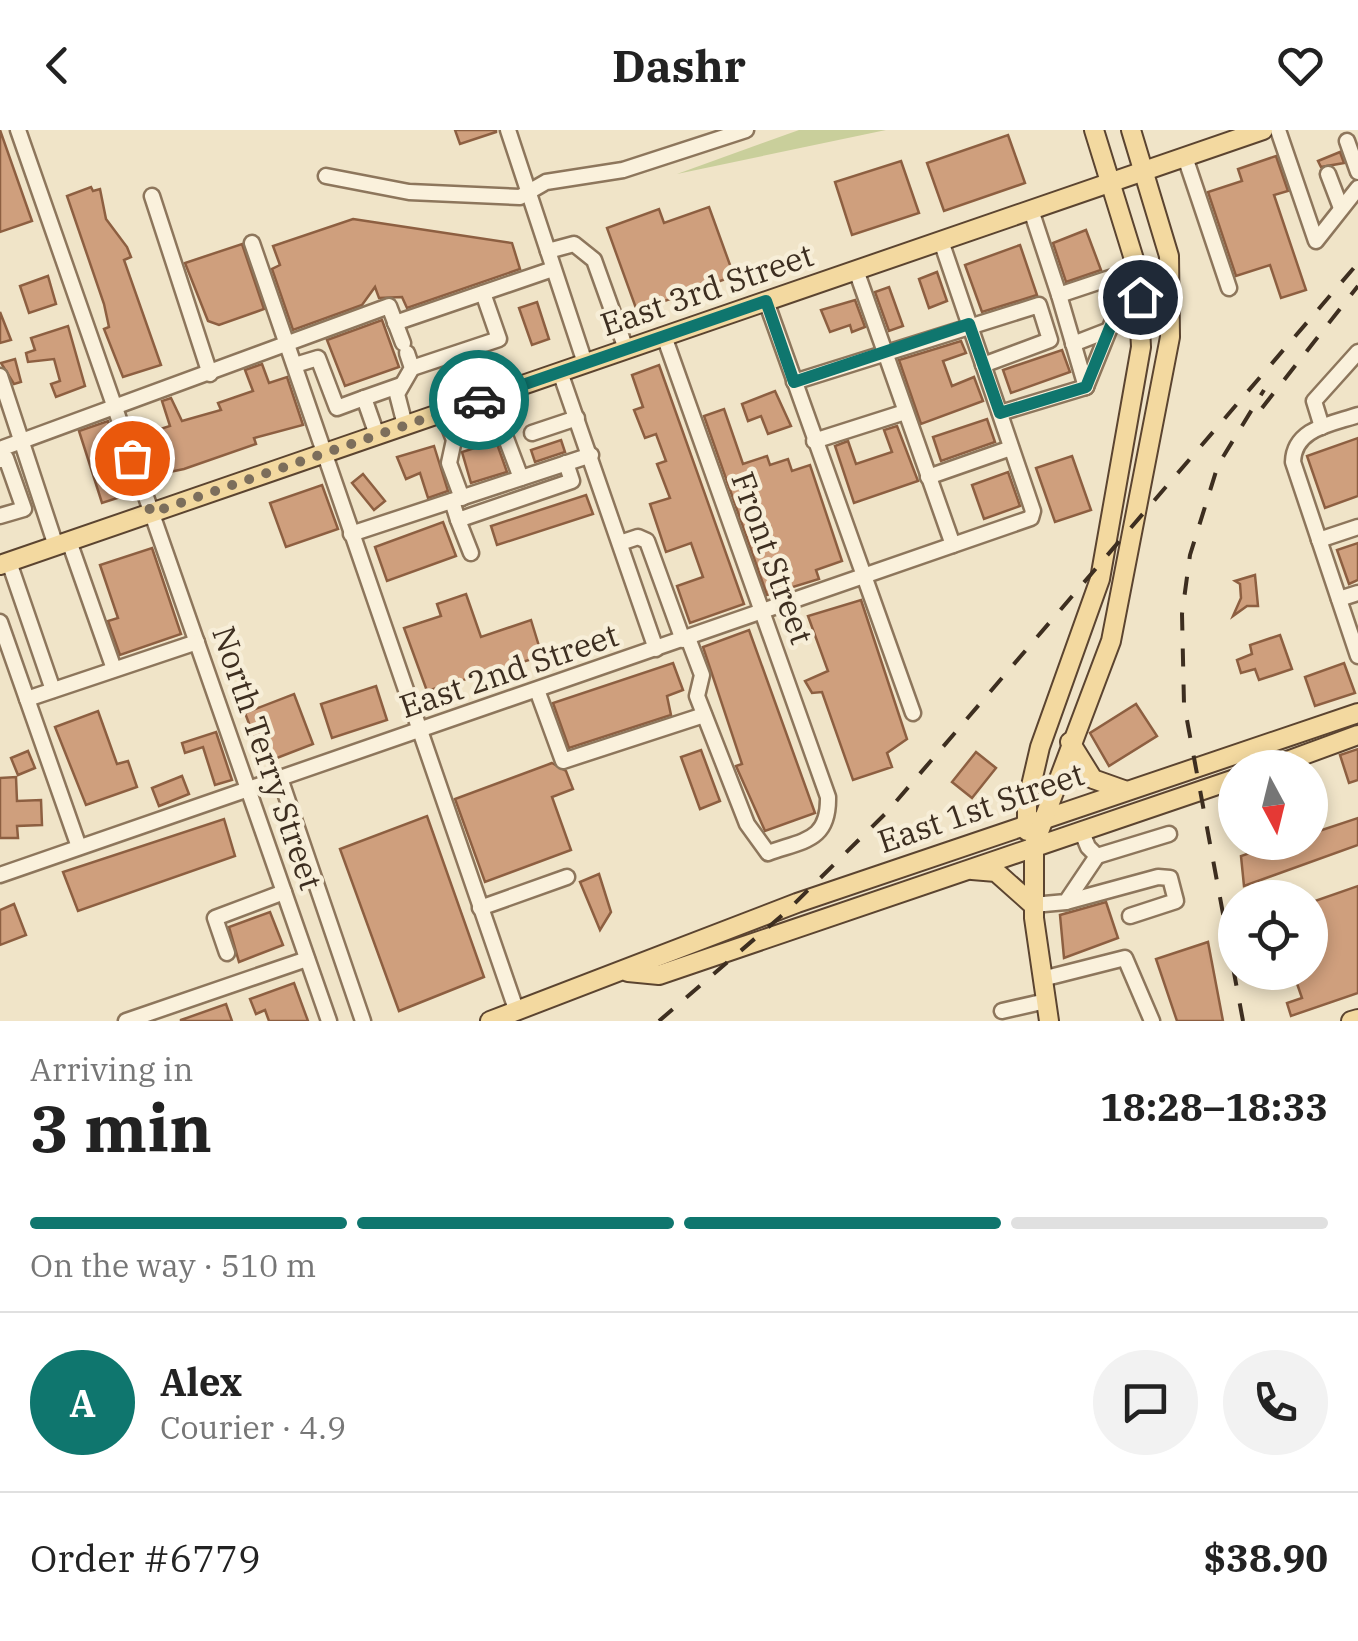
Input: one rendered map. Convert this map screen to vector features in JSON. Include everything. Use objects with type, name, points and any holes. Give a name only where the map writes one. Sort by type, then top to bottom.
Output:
[{"type":"main road","points":[[1034,845],[1024,824],[1040,747],[1100,579],[1140,347],[1137,269],[1094,130]]},
{"type":"main road","points":[[1049,1021],[1034,904],[1034,845],[1047,817],[1070,742],[1101,670],[1121,603],[1170,336],[1169,256],[1131,130]]},
{"type":"main road","name":"East 3rd Street","points":[[4,564],[1263,130]]},
{"type":"main road","name":"East 1st Street","points":[[490,1021],[628,972],[650,957],[1024,824],[1358,713]]},
{"type":"main road","points":[[1317,750],[1358,735]]},
{"type":"main road","points":[[1070,742],[1093,779],[1124,790]]},
{"type":"main road","name":"East 1st Street","points":[[628,972],[659,975],[1218,786]]},
{"type":"main road","points":[[962,870],[996,872],[1034,904]]},
{"type":"street","name":"North Terry Street","points":[[18,130],[329,1021]]},
{"type":"street","points":[[508,130],[585,363]]},
{"type":"street","points":[[326,176],[409,192],[530,195],[546,182],[624,170],[746,130]]},
{"type":"street","points":[[1278,130],[1316,241],[1358,188]]},
{"type":"street","points":[[1347,141],[1358,172]]},
{"type":"street","points":[[1185,157],[1229,288]]},
{"type":"street","points":[[1328,174],[1340,208]]},
{"type":"street","points":[[152,196],[210,374]]},
{"type":"street","points":[[1031,210],[1086,387]]},
{"type":"street","points":[[928,476],[1012,448],[941,241]]},
{"type":"street","points":[[252,243],[516,1012]]},
{"type":"street","points":[[548,251],[574,244],[594,260],[626,349]]},
{"type":"street","points":[[396,323],[554,269]]},
{"type":"street","points":[[1059,294],[1137,269]]},
{"type":"street","points":[[856,270],[952,545]]},
{"type":"street","points":[[1086,387],[1122,298],[1116,276]]},
{"type":"street","points":[[408,355],[499,339],[484,293]]},
{"type":"street","points":[[766,301],[913,712]]},
{"type":"street","points":[[794,382],[1039,305],[1050,340],[984,365]]},
{"type":"street","points":[[0,516],[24,509],[2,454],[22,442],[389,306],[408,355],[398,404],[405,425]]},
{"type":"street","points":[[1073,344],[1109,330]]},
{"type":"street","name":"Front Street","points":[[664,336],[828,797],[828,820],[816,836],[768,853],[747,824],[704,715]]},
{"type":"street","points":[[1322,427],[1314,401],[1358,352]]},
{"type":"street","points":[[294,365],[318,358],[337,408],[401,385]]},
{"type":"street","points":[[560,372],[656,649]]},
{"type":"street","points":[[0,376],[22,442],[114,670]]},
{"type":"street","points":[[1000,413],[1086,387]]},
{"type":"street","points":[[490,396],[521,478]]},
{"type":"street","points":[[364,398],[378,435]]},
{"type":"street","points":[[444,412],[454,440],[449,462],[458,520],[471,553]]},
{"type":"street","points":[[814,441],[906,412]]},
{"type":"street","points":[[1358,415],[1298,440],[1293,462],[1358,656]]},
{"type":"street","points":[[532,433],[577,418]]},
{"type":"street","name":"East 2nd Street","points":[[0,875],[1033,515],[1012,448]]},
{"type":"street","points":[[352,534],[590,455]]},
{"type":"street","points":[[458,520],[572,480],[566,463]]},
{"type":"street","points":[[1319,540],[1358,528]]},
{"type":"street","points":[[537,690],[564,761],[704,715],[697,696],[702,675],[647,541],[638,537],[620,544]]},
{"type":"street","points":[[4,564],[53,690]]},
{"type":"street","points":[[1339,599],[1358,593]]},
{"type":"street","points":[[0,622],[6,658],[27,699],[79,848]]},
{"type":"street","points":[[27,699],[198,642]]},
{"type":"street","points":[[280,778],[363,1021]]},
{"type":"street","points":[[1082,830],[1088,847],[1098,856]]},
{"type":"street","points":[[1066,902],[1098,856],[1169,834]]},
{"type":"street","points":[[480,908],[567,877]]},
{"type":"street","points":[[1034,904],[1066,902],[1158,877],[1170,878],[1176,901],[1130,916]]},
{"type":"street","points":[[228,953],[215,918],[284,892]]},
{"type":"street","points":[[1042,979],[1125,958],[1152,1021]]},
{"type":"street","points":[[126,1021],[308,959]]},
{"type":"street","points":[[1002,1011],[1046,1001]]},
{"type":"green space","points":[[799,130],[886,130],[677,174]]},
{"type":"building","points":[[0,130],[32,221],[0,232]]},
{"type":"building","points":[[455,130],[496,130],[496,132],[460,144]]},
{"type":"building","points":[[1008,135],[1025,183],[944,211],[927,163]]},
{"type":"building","points":[[1340,152],[1344,163],[1321,167],[1318,161]]},
{"type":"building","points":[[1276,156],[1288,191],[1274,195],[1306,290],[1281,298],[1270,265],[1236,276],[1208,192],[1242,181],[1238,169]]},
{"type":"building","points":[[901,161],[919,213],[852,235],[835,182]]},
{"type":"building","points":[[91,187],[93,191],[100,189],[106,219],[131,257],[124,260],[161,365],[123,377],[104,329],[109,327],[104,304],[67,196]]},
{"type":"building","points":[[709,207],[734,276],[637,311],[607,228],[659,209],[664,223]]},
{"type":"building","points":[[353,219],[512,243],[520,269],[407,308],[402,297],[379,298],[375,287],[362,305],[293,330],[272,269],[280,265],[273,246]]},
{"type":"building","points":[[1086,230],[1101,270],[1066,282],[1053,243]]},
{"type":"building","points":[[242,244],[264,309],[219,325],[208,321],[185,263]]},
{"type":"building","points":[[1020,245],[1037,295],[982,312],[965,265]]},
{"type":"building","points":[[937,272],[947,301],[929,308],[919,279]]},
{"type":"building","points":[[48,276],[56,304],[29,313],[20,286]]},
{"type":"building","points":[[889,287],[903,326],[889,331],[875,292]]},
{"type":"building","points":[[855,300],[865,327],[852,332],[850,325],[830,332],[821,310]]},
{"type":"building","points":[[537,302],[549,339],[532,345],[519,308]]},
{"type":"building","points":[[0,312],[11,340],[0,343]]},
{"type":"building","points":[[382,320],[399,367],[345,386],[327,340]]},
{"type":"building","points":[[68,326],[85,386],[56,397],[51,384],[60,381],[54,359],[28,362],[26,353],[35,350],[31,338]]},
{"type":"building","points":[[961,341],[966,353],[943,361],[952,386],[974,377],[983,401],[921,424],[899,360]]},
{"type":"building","points":[[1062,350],[1070,372],[1011,393],[1003,370]]},
{"type":"building","points":[[15,359],[21,382],[14,384],[1,363]]},
{"type":"building","points":[[262,364],[269,383],[287,377],[303,425],[254,438],[256,444],[184,469],[150,476],[138,436],[170,426],[162,401],[171,398],[182,421],[221,410],[218,403],[253,391],[245,370]]},
{"type":"building","points":[[659,365],[744,604],[690,623],[677,586],[703,577],[691,543],[666,552],[650,504],[670,498],[657,464],[666,461],[656,434],[645,438],[634,410],[643,407],[632,375]]},
{"type":"building","points":[[775,391],[791,426],[768,434],[761,416],[748,421],[742,404]]},
{"type":"building","points":[[724,409],[743,464],[767,456],[770,465],[788,459],[792,471],[810,465],[842,561],[816,570],[819,579],[767,595],[704,416]]},
{"type":"building","points":[[987,419],[995,442],[941,461],[933,437]]},
{"type":"building","points":[[108,421],[133,493],[102,503],[79,431]]},
{"type":"building","points":[[897,426],[918,481],[854,503],[835,446],[848,441],[856,464],[892,452],[884,430]]},
{"type":"building","points":[[1358,438],[1358,496],[1325,508],[1307,456]]},
{"type":"building","points":[[561,440],[565,452],[535,462],[531,450]]},
{"type":"building","points":[[496,441],[507,472],[471,483],[462,452]]},
{"type":"building","points":[[434,446],[448,491],[428,498],[420,473],[406,479],[397,457]]},
{"type":"building","points":[[1072,456],[1091,510],[1055,522],[1036,468]]},
{"type":"building","points":[[1008,472],[1020,506],[984,519],[972,485]]},
{"type":"building","points":[[363,474],[385,501],[374,510],[352,483]]},
{"type":"building","points":[[322,485],[338,529],[286,547],[270,503]]},
{"type":"building","points":[[586,495],[593,514],[497,545],[491,526]]},
{"type":"building","points":[[443,522],[456,556],[387,581],[375,547]]},
{"type":"building","points":[[1358,543],[1358,580],[1349,584],[1337,550]]},
{"type":"building","points":[[152,548],[181,634],[120,655],[108,621],[118,618],[100,565]]},
{"type":"building","points":[[1255,575],[1258,606],[1247,606],[1233,616],[1241,598],[1240,584],[1235,581]]},
{"type":"building","points":[[466,594],[481,637],[531,620],[542,656],[427,691],[404,628],[441,616],[437,604]]},
{"type":"building","points":[[861,600],[907,739],[887,753],[892,767],[853,780],[822,692],[812,693],[805,681],[828,671],[808,616]]},
{"type":"building","points":[[749,630],[815,813],[765,831],[736,766],[742,764],[703,647]]},
{"type":"building","points":[[1280,635],[1292,669],[1259,680],[1255,669],[1241,673],[1237,660],[1252,654],[1250,645]]},
{"type":"building","points":[[673,663],[683,690],[667,696],[671,715],[569,748],[553,703]]},
{"type":"building","points":[[1344,663],[1355,693],[1315,706],[1305,677]]},
{"type":"building","points":[[376,686],[387,720],[332,738],[321,704]]},
{"type":"building","points":[[294,694],[313,744],[264,763],[245,713]]},
{"type":"building","points":[[1136,704],[1157,736],[1109,766],[1090,733]]},
{"type":"building","points":[[98,711],[117,764],[128,761],[137,787],[86,805],[55,727]]},
{"type":"building","points":[[216,732],[232,780],[215,785],[203,747],[185,753],[182,743]]},
{"type":"building","points":[[1358,749],[1358,780],[1349,783],[1340,755]]},
{"type":"building","points":[[701,750],[720,801],[700,809],[681,757]]},
{"type":"building","points":[[28,751],[35,768],[18,775],[11,758]]},
{"type":"building","points":[[976,752],[996,768],[972,798],[952,782]]},
{"type":"building","points":[[552,763],[566,771],[573,789],[552,797],[571,850],[485,882],[455,799]]},
{"type":"building","points":[[182,776],[189,794],[159,806],[152,788]]},
{"type":"building","points":[[16,777],[17,801],[41,800],[42,825],[17,826],[18,838],[0,838],[0,778]]},
{"type":"building","points":[[427,816],[484,977],[399,1011],[340,849]]},
{"type":"building","points":[[1358,818],[1358,845],[1328,856],[1328,828]]},
{"type":"building","points":[[224,819],[235,856],[78,911],[63,872]]},
{"type":"building","points":[[1241,860],[1316,860],[1261,880],[1243,880]]},
{"type":"building","points":[[599,874],[611,912],[600,930],[580,882]]},
{"type":"building","points":[[1358,886],[1358,993],[1291,1016],[1287,1003],[1302,998],[1299,990],[1328,990],[1328,896]]},
{"type":"building","points":[[1106,902],[1118,938],[1064,958],[1060,915]]},
{"type":"building","points":[[14,904],[26,935],[0,945],[0,910]]},
{"type":"building","points":[[270,912],[283,945],[239,962],[229,927]]},
{"type":"building","points":[[1208,942],[1223,1021],[1177,1021],[1156,959]]},
{"type":"building","points":[[294,983],[308,1021],[269,1021],[265,1010],[256,1014],[250,999]]},
{"type":"building","points":[[226,1004],[232,1021],[181,1021],[181,1020]]},
{"type":"railway","points":[[659,1021],[787,911],[887,812],[1358,263]]},
{"type":"railway","points":[[1262,408],[1358,286]]},
{"type":"railway","points":[[1243,1021],[1184,704],[1182,614],[1190,555],[1218,465],[1264,390]]},
{"type":"way so far","points":[[132,458],[151,513],[479,400]]},
{"type":"route","points":[[479,400],[766,301],[794,382],[969,324],[1000,413],[1086,387],[1122,298],[1116,276],[1137,269],[1140,297]]}]
